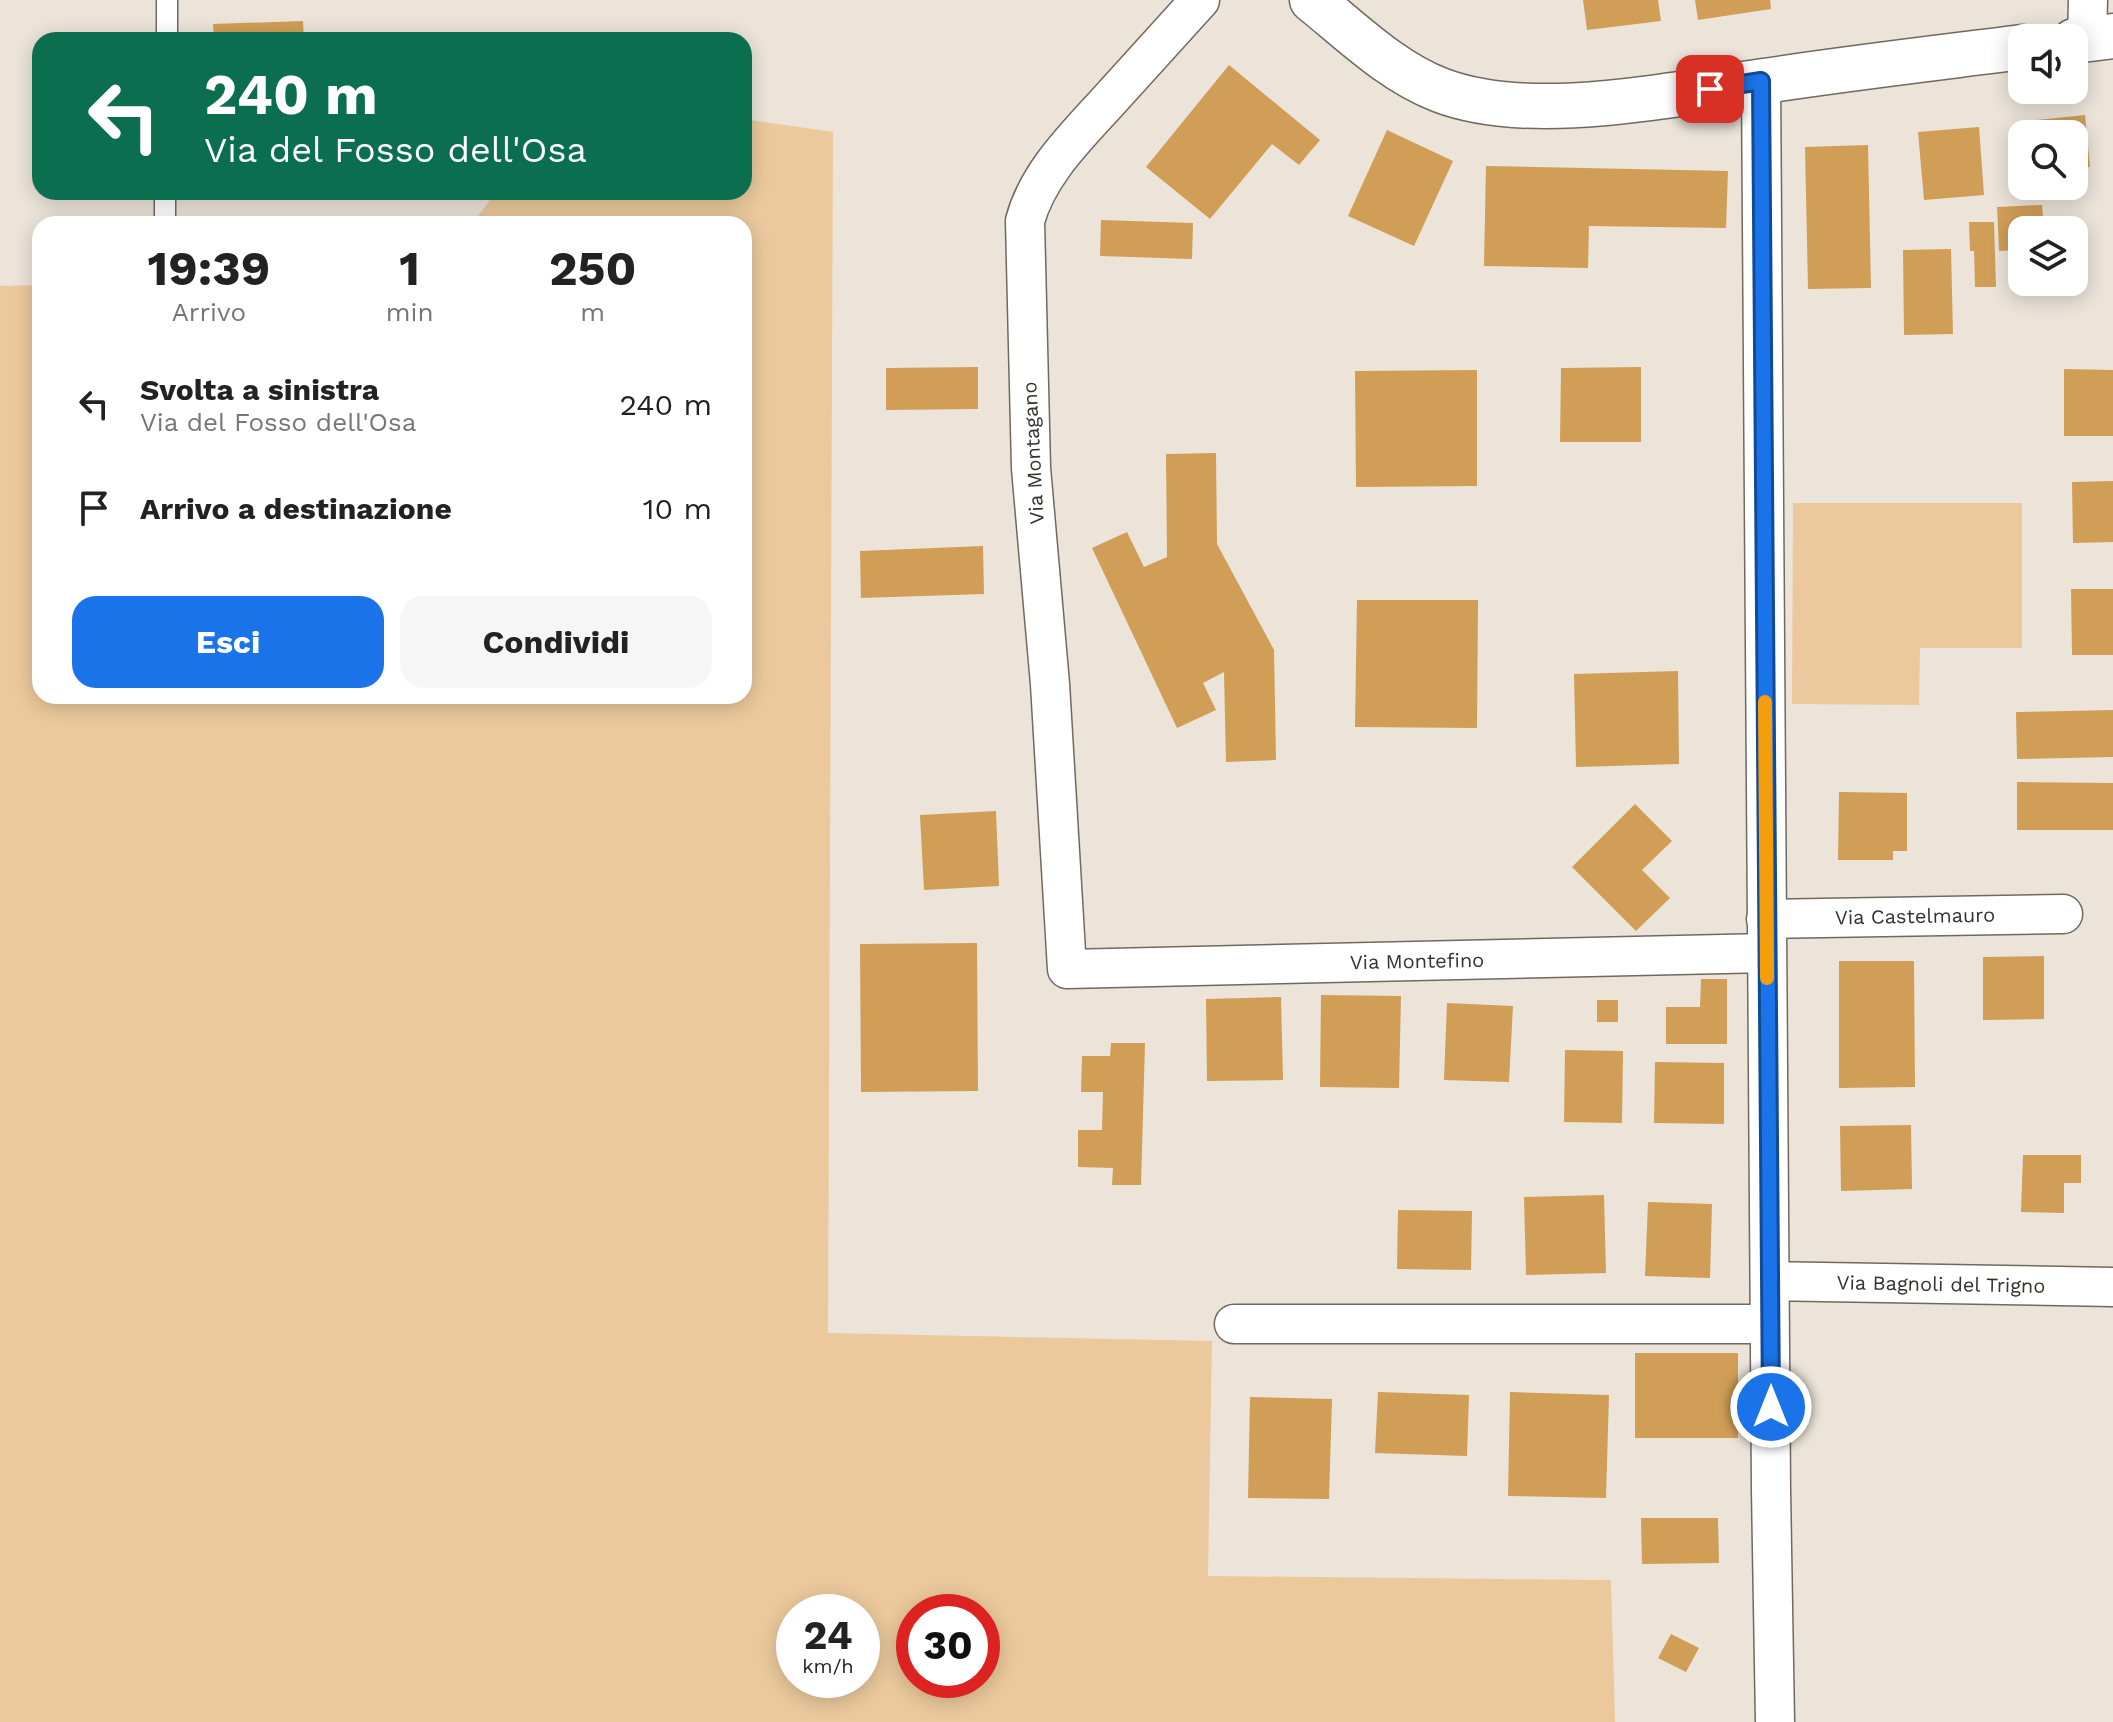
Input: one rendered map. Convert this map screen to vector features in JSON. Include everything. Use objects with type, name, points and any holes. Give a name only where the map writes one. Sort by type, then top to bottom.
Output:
[{"type":"street","name":"Via Montagano","points":[[1067,969],[1050,684],[1031,468],[1025,221],[1030,201],[1040,182],[1200,0]]},
{"type":"street","points":[[1312,0],[1402,70],[1439,89],[1479,100],[1534,105],[1659,97],[2008,49]]},
{"type":"street","points":[[1761,81],[1775,1722]]},
{"type":"street","name":"Via Castelmauro","points":[[1766,936],[2063,914]]},
{"type":"street","name":"Via Montefino","points":[[1067,969],[1766,936]]},
{"type":"street","name":"Via Bagnoli del Trigno","points":[[1770,1281],[2113,1287]]},
{"type":"street","points":[[1234,1324],[1770,1324]]},
{"type":"lane","points":[[167,0],[167,32]]},
{"type":"shaded area","points":[[752,120],[833,132],[828,1333],[1212,1341],[1208,1576],[1611,1580],[1615,1722],[0,1722],[0,286],[32,285],[32,704],[752,704],[752,216],[478,216],[490,200],[752,200]]},
{"type":"shaded area","points":[[1793,503],[2022,503],[2022,648],[1920,648],[1919,705],[1792,704]]},
{"type":"building","points":[[1583,0],[1658,0],[1661,21],[1587,30]]},
{"type":"building","points":[[1695,0],[1770,0],[1771,9],[1698,20]]},
{"type":"building","points":[[303,21],[304,32],[214,32],[213,24]]},
{"type":"building","points":[[1229,65],[1320,140],[1299,165],[1272,144],[1210,219],[1146,167]]},
{"type":"building","points":[[2085,115],[2085,120],[2036,120]]},
{"type":"building","points":[[1979,127],[1984,195],[1924,200],[1918,132]]},
{"type":"building","points":[[1387,130],[1453,161],[1414,246],[1348,216]]},
{"type":"building","points":[[1868,145],[1871,288],[1808,289],[1805,147]]},
{"type":"building","points":[[1486,166],[1728,171],[1726,228],[1589,226],[1588,268],[1484,266]]},
{"type":"building","points":[[2042,205],[2043,216],[2008,216],[2008,251],[1999,251],[1997,207]]},
{"type":"building","points":[[1101,220],[1193,223],[1192,259],[1100,256]]},
{"type":"building","points":[[1969,222],[1994,222],[1996,287],[1975,287]]},
{"type":"building","points":[[1951,249],[1953,334],[1904,335],[1903,250]]},
{"type":"building","points":[[978,367],[978,409],[886,410],[886,368]]},
{"type":"building","points":[[1641,367],[1641,442],[1560,442],[1561,368]]},
{"type":"building","points":[[2064,369],[2113,370],[2113,436],[2064,436]]},
{"type":"building","points":[[1477,370],[1477,486],[1356,487],[1355,371]]},
{"type":"building","points":[[1216,453],[1217,544],[1274,650],[1276,760],[1226,762],[1224,672],[1203,683],[1216,710],[1177,728],[1092,548],[1127,532],[1144,567],[1167,557],[1166,454]]},
{"type":"building","points":[[2113,481],[2113,542],[2073,543],[2072,482]]},
{"type":"building","points":[[983,546],[984,594],[861,598],[860,551]]},
{"type":"building","points":[[2071,589],[2113,589],[2113,655],[2072,655]]},
{"type":"building","points":[[1357,600],[1478,600],[1477,728],[1355,727]]},
{"type":"building","points":[[1678,671],[1679,764],[1576,767],[1574,674]]},
{"type":"building","points":[[2113,710],[2113,757],[2017,759],[2016,712]]},
{"type":"building","points":[[2017,782],[2113,783],[2113,830],[2017,830]]},
{"type":"building","points":[[1839,792],[1907,793],[1907,851],[1893,851],[1893,860],[1838,860]]},
{"type":"building","points":[[1635,804],[1672,841],[1642,870],[1670,898],[1636,931],[1572,867]]},
{"type":"building","points":[[996,811],[999,886],[924,890],[920,815]]},
{"type":"building","points":[[977,943],[978,1091],[861,1092],[860,944]]},
{"type":"building","points":[[2044,956],[2044,1019],[1983,1020],[1983,957]]},
{"type":"building","points":[[1839,961],[1914,961],[1915,1087],[1839,1088]]},
{"type":"building","points":[[1701,979],[1727,979],[1727,1044],[1666,1044],[1666,1007],[1700,1007]]},
{"type":"building","points":[[1321,995],[1401,996],[1399,1088],[1320,1087]]},
{"type":"building","points":[[1281,997],[1283,1080],[1207,1081],[1206,999]]},
{"type":"building","points":[[1597,1000],[1618,1000],[1618,1022],[1597,1022]]},
{"type":"building","points":[[1447,1003],[1513,1006],[1509,1082],[1444,1080]]},
{"type":"building","points":[[1111,1043],[1145,1043],[1141,1185],[1112,1185],[1113,1168],[1078,1167],[1078,1130],[1102,1130],[1103,1092],[1081,1092],[1082,1056],[1110,1056]]},
{"type":"building","points":[[1565,1050],[1623,1051],[1622,1123],[1564,1122]]},
{"type":"building","points":[[1655,1062],[1724,1063],[1724,1124],[1654,1123]]},
{"type":"building","points":[[1911,1125],[1912,1189],[1841,1191],[1840,1126]]},
{"type":"building","points":[[2023,1155],[2081,1155],[2081,1183],[2064,1183],[2064,1213],[2021,1212]]},
{"type":"building","points":[[1604,1195],[1606,1273],[1526,1275],[1524,1197]]},
{"type":"building","points":[[1648,1202],[1712,1204],[1710,1278],[1645,1276]]},
{"type":"building","points":[[1398,1210],[1472,1211],[1471,1270],[1397,1269]]},
{"type":"building","points":[[1635,1353],[1738,1353],[1738,1438],[1635,1438]]},
{"type":"building","points":[[1378,1392],[1469,1395],[1467,1456],[1375,1453]]},
{"type":"building","points":[[1510,1392],[1609,1395],[1606,1498],[1508,1496]]},
{"type":"building","points":[[1250,1397],[1332,1399],[1329,1499],[1248,1498]]},
{"type":"building","points":[[1641,1518],[1718,1518],[1719,1563],[1642,1564]]},
{"type":"building","points":[[1671,1634],[1699,1648],[1686,1672],[1658,1658]]},
{"type":"slow traffic","points":[[1765,702],[1767,978]]},
{"type":"route","points":[[1710,89],[1761,81],[1771,1407]]}]
